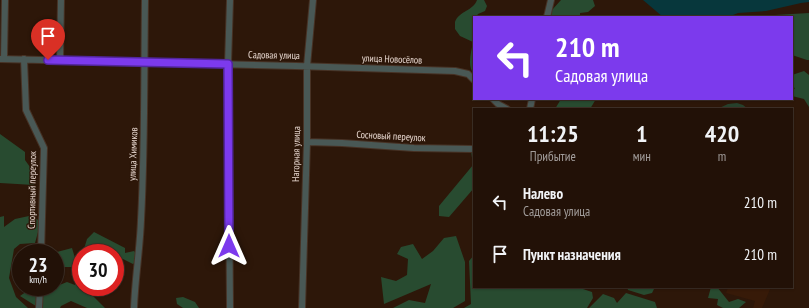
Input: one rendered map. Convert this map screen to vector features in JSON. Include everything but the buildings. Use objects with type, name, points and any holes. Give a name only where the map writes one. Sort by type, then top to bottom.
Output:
[{"type":"street","points":[[2,59],[5,0]]},
{"type":"street","points":[[60,60],[61,0]]},
{"type":"street","name":"улица Химиков","points":[[134,308],[141,221],[144,128],[145,0]]},
{"type":"street","points":[[230,0],[228,64],[230,308]]},
{"type":"street","name":"Нагорная улица","points":[[302,308],[307,142],[307,66],[313,0]]},
{"type":"street","points":[[547,16],[551,0]]},
{"type":"street","name":"Садовая улица","points":[[2,59],[307,66]]},
{"type":"street","name":"Спортивный переулок","points":[[24,59],[26,110],[44,148],[41,244]]},
{"type":"street","name":"улица Новосёлов","points":[[307,66],[455,71],[468,74],[473,79]]},
{"type":"street","points":[[494,100],[505,108]]},
{"type":"street","name":"Сосновый переулок","points":[[307,142],[414,148],[473,149]]},
{"type":"street","points":[[39,308],[40,296]]},
{"type":"shaded area","points":[[728,288],[771,288],[762,308],[753,308],[755,301],[726,293]]},
{"type":"green space","points":[[477,0],[484,0],[487,6],[485,11],[477,16],[473,16],[473,42],[460,36],[455,29],[455,22],[460,15],[475,4]]},
{"type":"green space","points":[[561,0],[593,0],[595,6],[588,12],[580,13],[580,16],[551,16],[552,10]]},
{"type":"green space","points":[[809,13],[809,60],[793,55],[793,16],[757,16]]},
{"type":"green space","points":[[473,42],[473,72],[470,63]]},
{"type":"green space","points":[[804,71],[809,75],[809,107],[804,99],[793,96],[793,91],[795,88],[793,87],[793,75]]},
{"type":"green space","points":[[560,100],[595,100],[591,108],[556,108]]},
{"type":"green space","points":[[737,103],[747,108],[719,108],[728,104]]},
{"type":"green space","points":[[0,134],[25,152],[25,160],[35,174],[34,185],[0,183]]},
{"type":"green space","points":[[471,151],[473,151],[473,165]]},
{"type":"green space","points":[[473,165],[473,189],[449,217],[439,216],[439,206]]},
{"type":"green space","points":[[4,216],[4,227],[15,219],[29,216],[41,221],[35,243],[12,244],[12,261],[9,278],[12,286],[12,296],[16,296],[28,308],[0,308],[0,217]]},
{"type":"green space","points":[[94,232],[117,244],[86,244],[87,239]]},
{"type":"green space","points":[[456,236],[465,262],[465,301],[453,308],[393,308],[409,300],[425,303],[431,284],[384,304],[381,277],[396,281],[407,275],[408,259],[397,254],[401,247],[413,244],[422,259],[433,251],[444,238]]},
{"type":"green space","points":[[124,247],[125,253],[134,251],[140,258],[133,264],[124,260]]},
{"type":"green space","points":[[72,248],[72,267],[64,267],[64,250]]},
{"type":"green space","points":[[473,256],[473,288],[580,288],[592,292],[593,298],[587,308],[464,308],[471,304],[469,261]]},
{"type":"green space","points":[[67,282],[72,284],[72,296],[93,296],[105,308],[87,308],[71,301],[60,308],[39,308],[20,296],[64,296],[64,283]]},
{"type":"green space","points":[[627,288],[654,288],[652,293],[644,295],[628,290]]},
{"type":"green space","points":[[711,288],[718,288],[729,302],[738,299],[746,302],[739,308],[723,308],[717,305],[718,299],[708,298]]},
{"type":"green space","points":[[626,293],[655,302],[657,308],[589,308],[603,294],[614,298],[617,303]]},
{"type":"green space","points":[[183,297],[195,302],[199,308],[183,308],[177,304],[176,298]]},
{"type":"water","points":[[643,0],[809,0],[809,2],[766,11],[738,13],[730,16],[662,16]]},
{"type":"route","points":[[48,60],[228,64],[229,246]]}]
